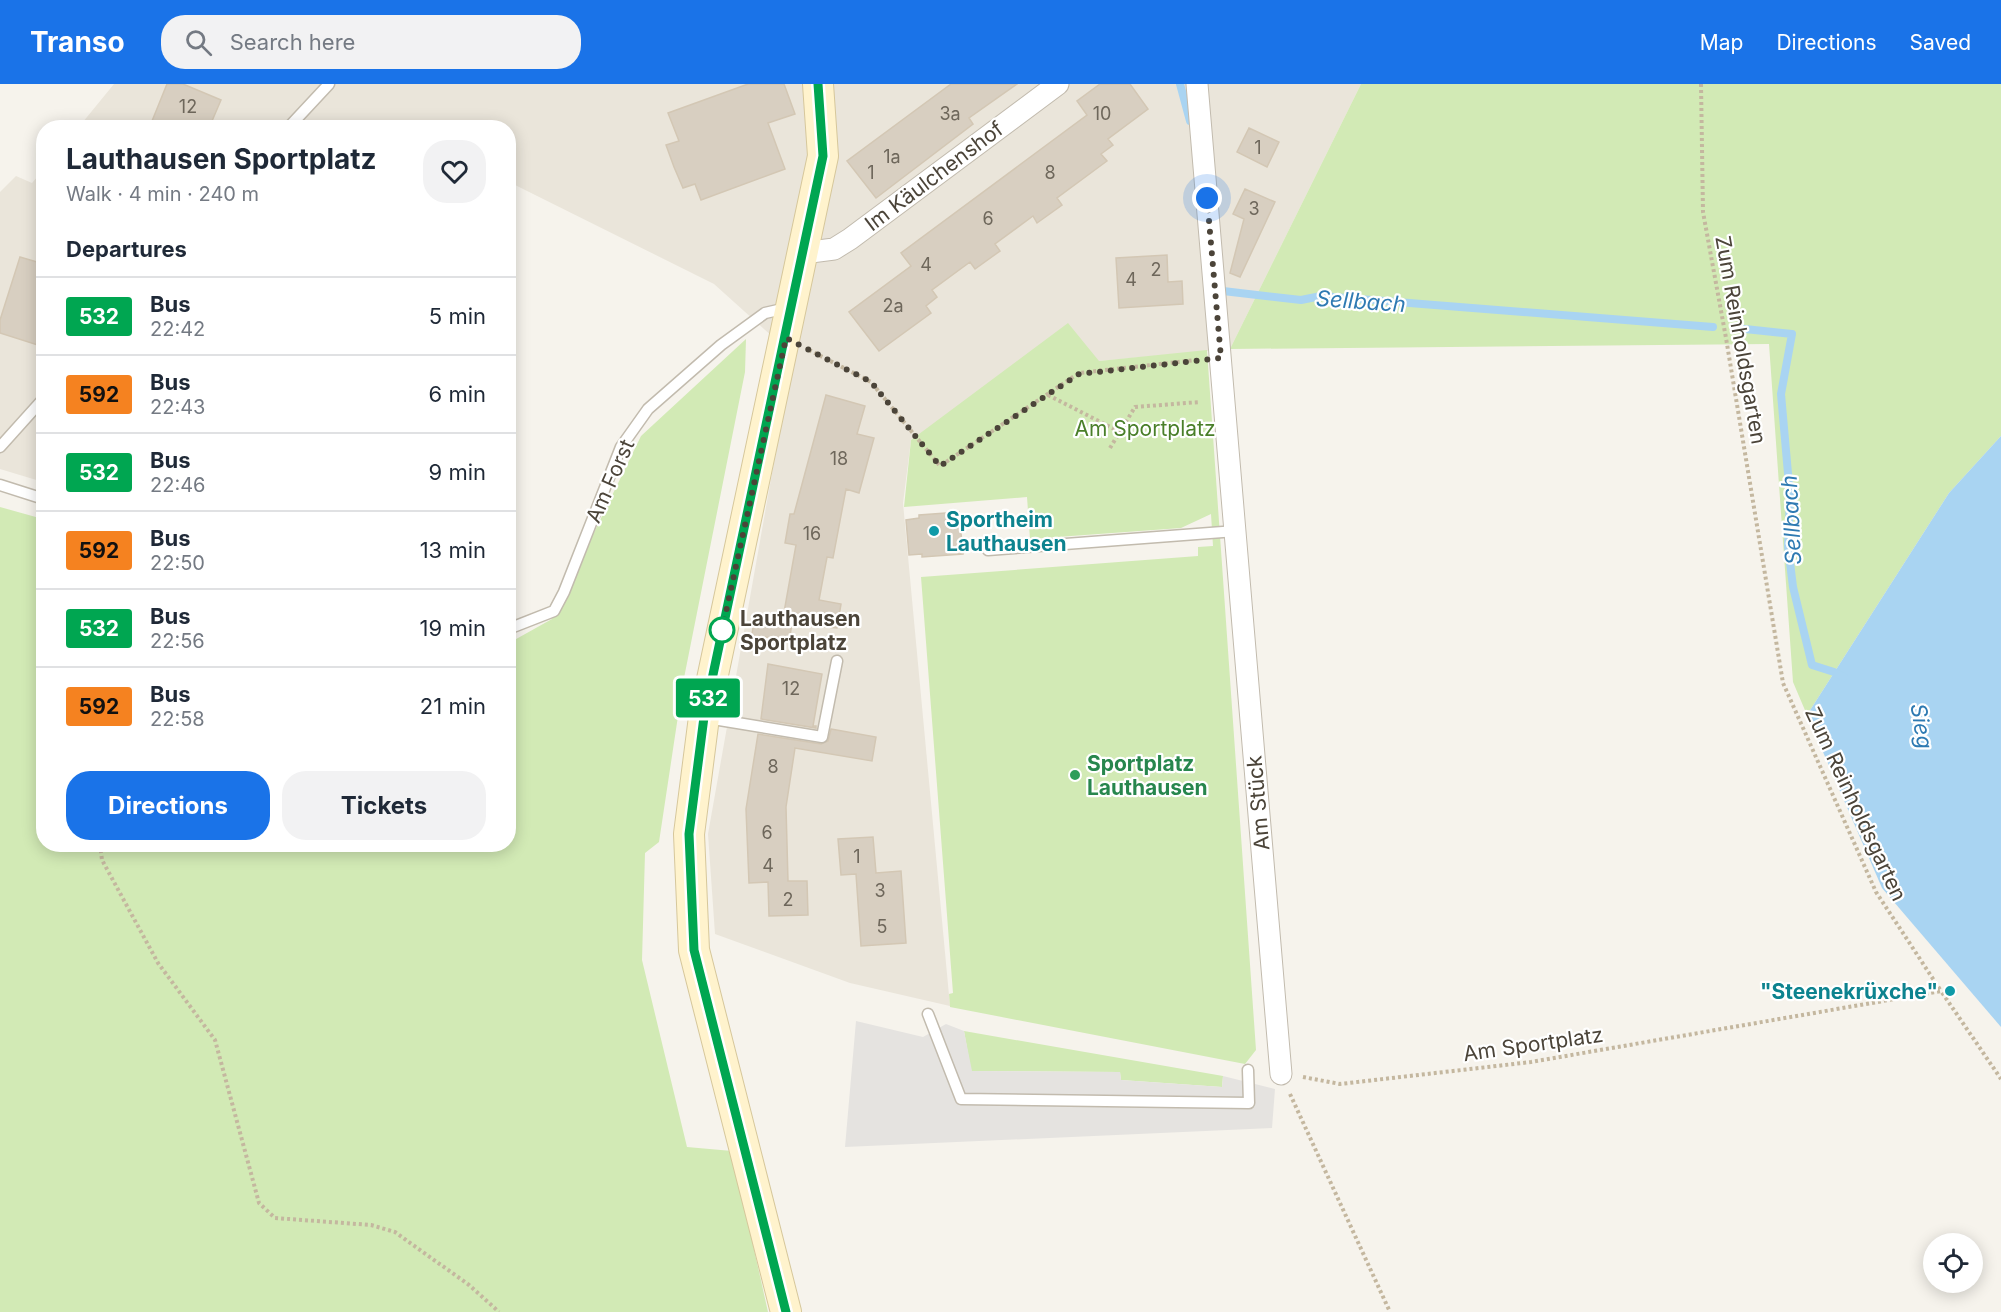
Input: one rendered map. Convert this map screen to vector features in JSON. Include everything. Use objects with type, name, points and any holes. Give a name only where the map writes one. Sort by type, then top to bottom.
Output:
[{"type":"street","points":[[786,1312],[694,950],[689,834],[704,717],[793,307],[823,156],[818,84]]},
{"type":"street","name":"Im Käulchenshof","points":[[803,253],[834,249],[850,239],[1058,84]]},
{"type":"street","name":"Am Stück","points":[[1197,84],[1281,1074]]},
{"type":"lane","points":[[295,120],[329,84]]},
{"type":"lane","name":"Am Forst","points":[[516,625],[554,611],[564,592],[621,447],[648,409],[722,345],[765,312],[793,307]]},
{"type":"lane","points":[[0,447],[36,407]]},
{"type":"lane","points":[[0,485],[36,496]]},
{"type":"lane","points":[[988,550],[1236,531]]},
{"type":"lane","points":[[704,717],[822,737],[837,661]]},
{"type":"lane","points":[[928,1014],[961,1099],[1249,1103],[1248,1070]]},
{"type":"path","name":"Zum Reinholdsgarten","points":[[1701,84],[1703,212],[1783,682],[1876,892],[1941,991]]},
{"type":"path","points":[[786,338],[871,382],[940,466],[1079,374],[1221,358]]},
{"type":"path","points":[[1048,394],[1120,432]]},
{"type":"path","points":[[1110,448],[1135,407],[1224,400]]},
{"type":"path","points":[[101,852],[102,860],[158,963],[214,1040],[259,1203],[275,1218],[371,1225],[395,1232],[469,1285],[500,1312]]},
{"type":"path","points":[[1941,991],[2001,1079]]},
{"type":"path","name":"Am Sportplatz","points":[[1281,1074],[1340,1084],[1531,1062],[1941,991]]},
{"type":"path","points":[[1281,1074],[1390,1312]]},
{"type":"shaded area","points":[[114,84],[1361,84],[1230,349],[1099,361],[911,440],[903,503],[950,1006],[850,983],[715,934],[708,834],[793,355],[714,284],[516,185],[516,120],[85,120]]},
{"type":"shaded area","points":[[16,176],[32,183],[36,178],[36,480],[0,469],[0,192]]},
{"type":"shaded area","points":[[856,1021],[923,1037],[946,1024],[964,1031],[972,1071],[1120,1072],[1121,1080],[1222,1087],[1223,1076],[1275,1089],[1272,1128],[845,1147]]},
{"type":"green space","points":[[1361,84],[2001,84],[2001,436],[1949,493],[1807,715],[1793,682],[1769,344],[1230,349]]},
{"type":"green space","name":"Sportplatz Lauthausen","points":[[1068,323],[1099,361],[1207,350],[1256,1050],[1245,1064],[950,1007],[949,994],[953,993],[921,577],[1198,556],[1198,547],[1213,546],[1211,514],[1181,528],[1030,539],[1027,497],[904,507],[911,440]]},
{"type":"green space","points":[[746,339],[745,372],[683,683],[659,842],[645,853],[642,960],[687,1147],[732,1151],[768,1312],[0,1312],[0,507],[36,517],[36,852],[516,852],[516,639],[552,619],[641,436]]},
{"type":"green space","points":[[964,1031],[1223,1076],[1222,1087],[1121,1080],[1120,1072],[971,1071]]},
{"type":"water","name":"Sieg","points":[[2001,436],[2001,1027],[1882,888],[1807,715],[1949,493]]},
{"type":"building","points":[[167,84],[183,84],[221,100],[212,120],[152,120]]},
{"type":"building","points":[[748,84],[784,84],[795,114],[768,123],[785,169],[701,200],[695,184],[683,188],[674,167],[666,145],[679,141],[668,113]]},
{"type":"building","points":[[951,84],[1017,84],[969,118],[973,124],[876,198],[847,161]]},
{"type":"building","points":[[1100,84],[1130,84],[1148,109],[1108,139],[1113,145],[1101,154],[1107,161],[1057,198],[1062,205],[1037,223],[1033,216],[995,244],[1000,251],[975,269],[970,262],[932,290],[937,297],[926,306],[931,313],[879,351],[849,312],[911,266],[901,253],[1087,115],[1077,101]]},
{"type":"building","points":[[1249,128],[1279,142],[1267,167],[1237,152]]},
{"type":"building","points":[[1245,189],[1275,202],[1240,277],[1230,273],[1244,219],[1233,214]]},
{"type":"building","points":[[1167,255],[1168,282],[1182,281],[1183,304],[1119,308],[1116,258]]},
{"type":"building","points":[[20,257],[36,262],[36,344],[0,333],[0,320]]},
{"type":"building","points":[[826,395],[865,406],[857,434],[874,438],[859,493],[846,489],[833,558],[827,557],[819,600],[841,604],[837,628],[792,624],[789,641],[752,635],[755,613],[783,618],[796,545],[785,543],[790,514],[794,514]]},
{"type":"building","name":"Sportheim Lauthausen","points":[[959,512],[963,554],[922,557],[922,554],[909,555],[906,520],[919,518],[919,515]]},
{"type":"building","points":[[768,664],[822,674],[813,726],[816,728],[761,719]]},
{"type":"building","points":[[831,729],[876,737],[872,761],[795,748],[786,807],[788,881],[807,881],[808,915],[769,916],[768,882],[749,883],[746,809],[758,734],[821,744],[828,741]]},
{"type":"building","points":[[873,837],[876,873],[901,871],[906,943],[861,946],[856,874],[841,875],[838,839]]},
{"type":"waterway","name":"Sellbach","points":[[1180,84],[1190,121]]},
{"type":"waterway","name":"Sellbach","points":[[1223,291],[1301,300],[1321,296],[1713,327]]},
{"type":"waterway","name":"Sellbach","points":[[1745,329],[1792,334],[1781,394],[1790,496],[1788,546],[1793,587],[1812,665],[1844,677]]},
{"type":"bus line","name":"532","points":[[786,1312],[694,950],[689,834],[704,717],[793,307],[823,156],[822,106],[818,84]]},
{"type":"place","name":"Sportheim Lauthausen","points":[[934,531]]},
{"type":"place","name":"Lauthausen Sportplatz","points":[[722,630]]},
{"type":"place","name":"Sportplatz Lauthausen","points":[[1075,775]]},
{"type":"place","name":"\"Steenekrüxche\"","points":[[1950,991]]},
{"type":"route","points":[[722,630],[786,338],[871,382],[940,466],[1079,374],[1221,358],[1207,198]]}]
